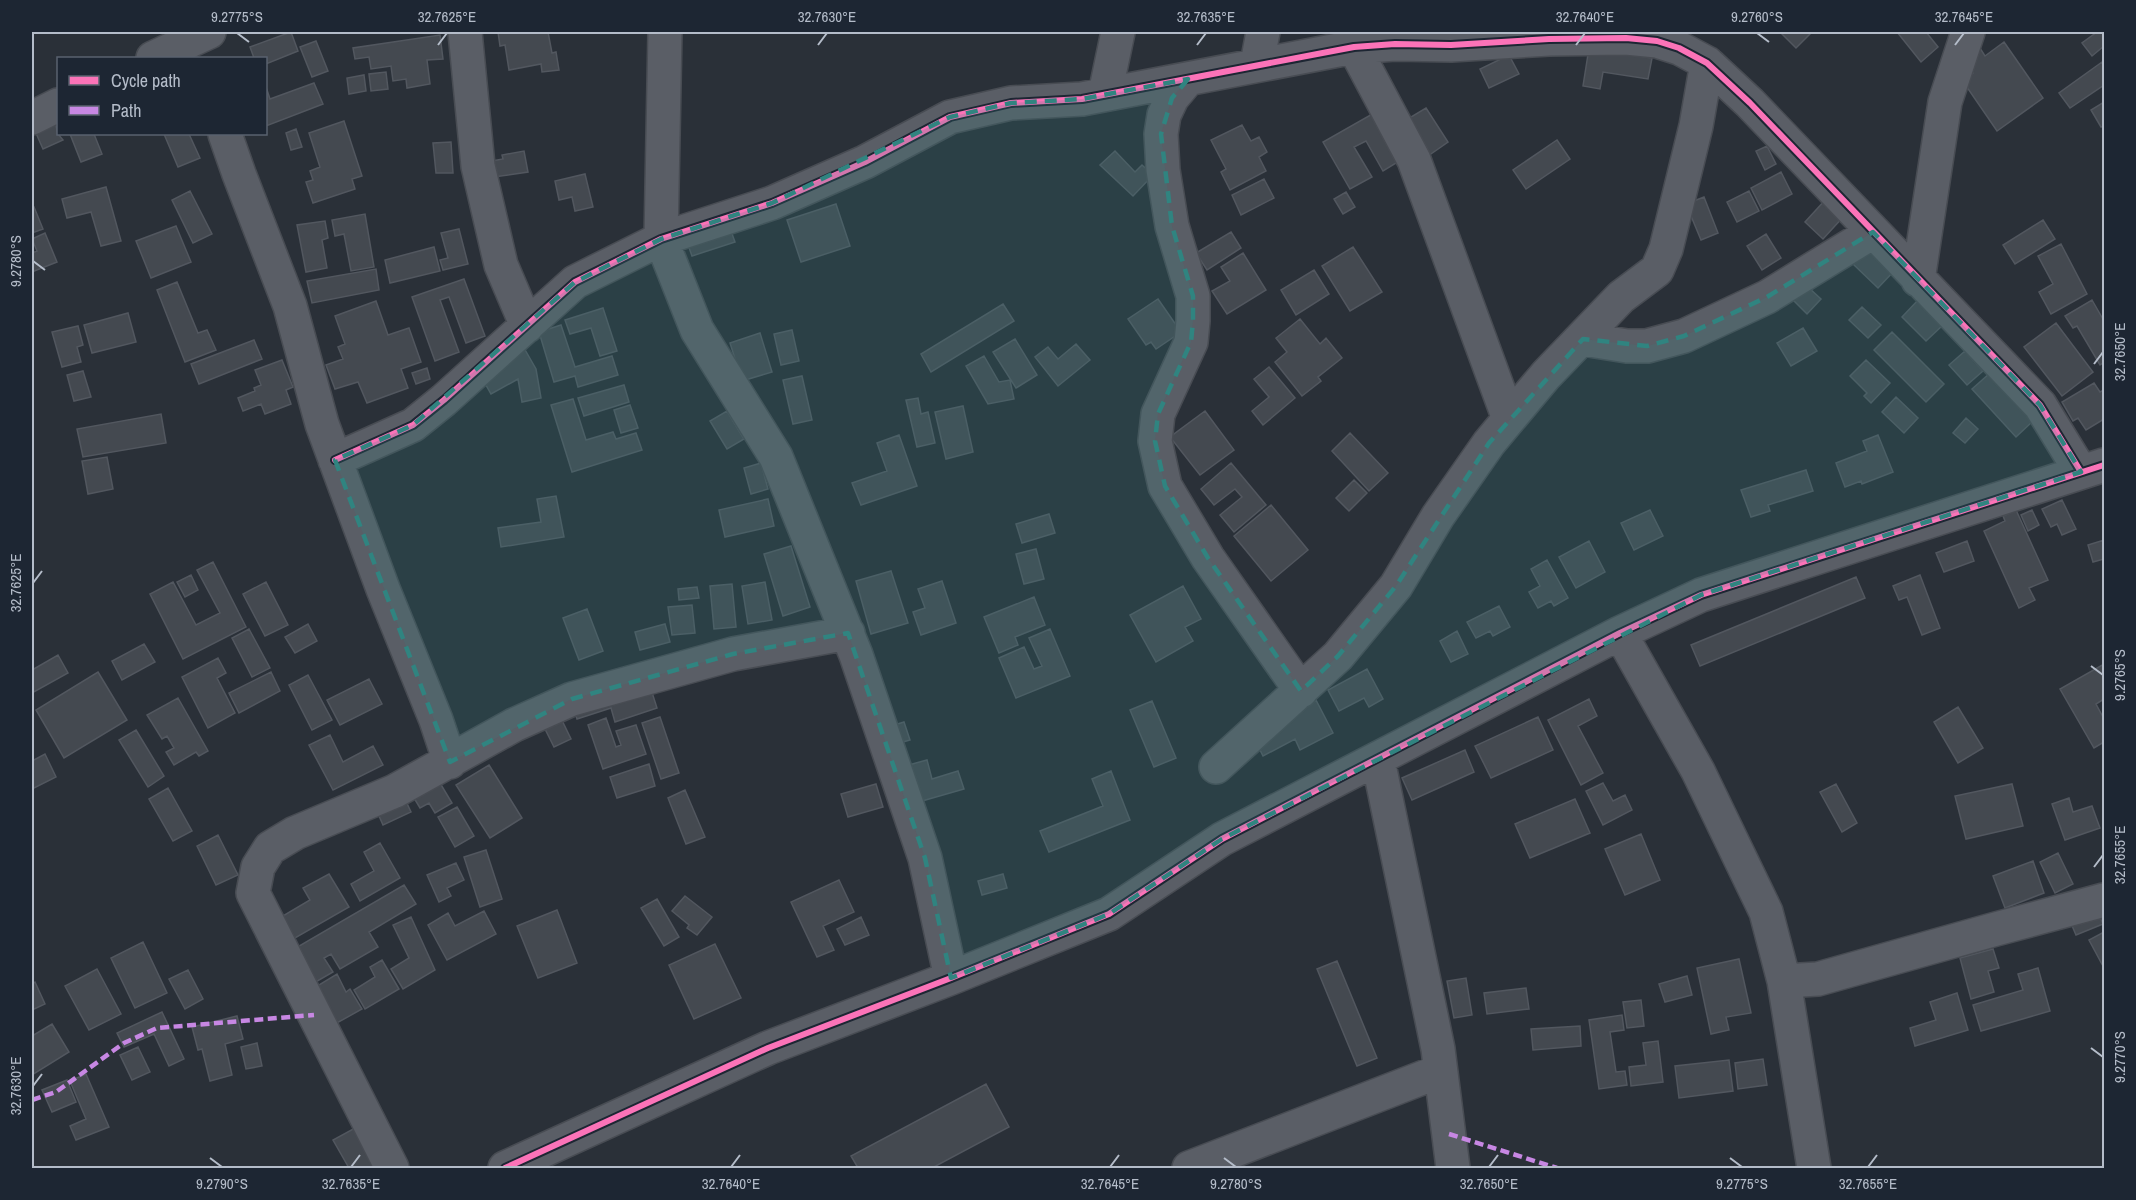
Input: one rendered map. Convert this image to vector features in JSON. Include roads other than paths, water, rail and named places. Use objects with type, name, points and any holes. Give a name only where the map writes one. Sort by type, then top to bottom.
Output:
[{"type":"street","points":[[465,32],[478,166],[501,265],[527,326]]},
{"type":"street","points":[[665,32],[661,239],[697,330],[776,457],[848,633],[925,858],[951,978]]},
{"type":"street","points":[[1105,94],[1118,32]]},
{"type":"street","points":[[1257,64],[1263,32]]},
{"type":"street","points":[[1918,280],[1945,102],[1968,32]]},
{"type":"street","points":[[335,460],[413,425],[575,282],[661,239],[772,203],[865,162],[950,117],[1011,103],[1082,99],[1354,47],[1626,38],[1657,41],[1679,48],[1707,63],[1750,103],[2040,405],[2093,469],[1701,595],[1620,633],[1222,839],[1108,914],[951,978],[768,1048],[505,1168]]},
{"type":"street","points":[[156,57],[200,43]]},
{"type":"street","points":[[1354,47],[1414,160],[1509,419]]},
{"type":"street","points":[[1216,767],[1338,656],[1396,586],[1438,516],[1489,443],[1546,375],[1621,297],[1657,270],[1663,260],[1696,126],[1707,63]]},
{"type":"street","points":[[1188,79],[1168,106],[1161,135],[1163,170],[1172,226],[1193,296],[1193,321],[1191,342],[1158,414],[1155,441],[1165,486],[1208,558],[1300,691]]},
{"type":"street","points":[[32,118],[57,106]]},
{"type":"street","points":[[225,135],[238,174],[290,306],[322,424],[450,762]]},
{"type":"street","points":[[1583,339],[1627,346],[1647,346],[1684,336],[1767,297],[1873,232]]},
{"type":"street","points":[[392,1168],[254,893],[258,867],[270,848],[295,833],[395,791],[514,725],[572,699],[733,654],[848,633]]},
{"type":"street","points":[[1620,633],[1698,771],[1766,912],[1784,981],[1814,1168]]},
{"type":"street","points":[[1378,760],[1438,1049],[1453,1168]]},
{"type":"street","points":[[1784,981],[1818,979],[2104,900]]},
{"type":"street","points":[[1190,1168],[1440,1071]]}]
